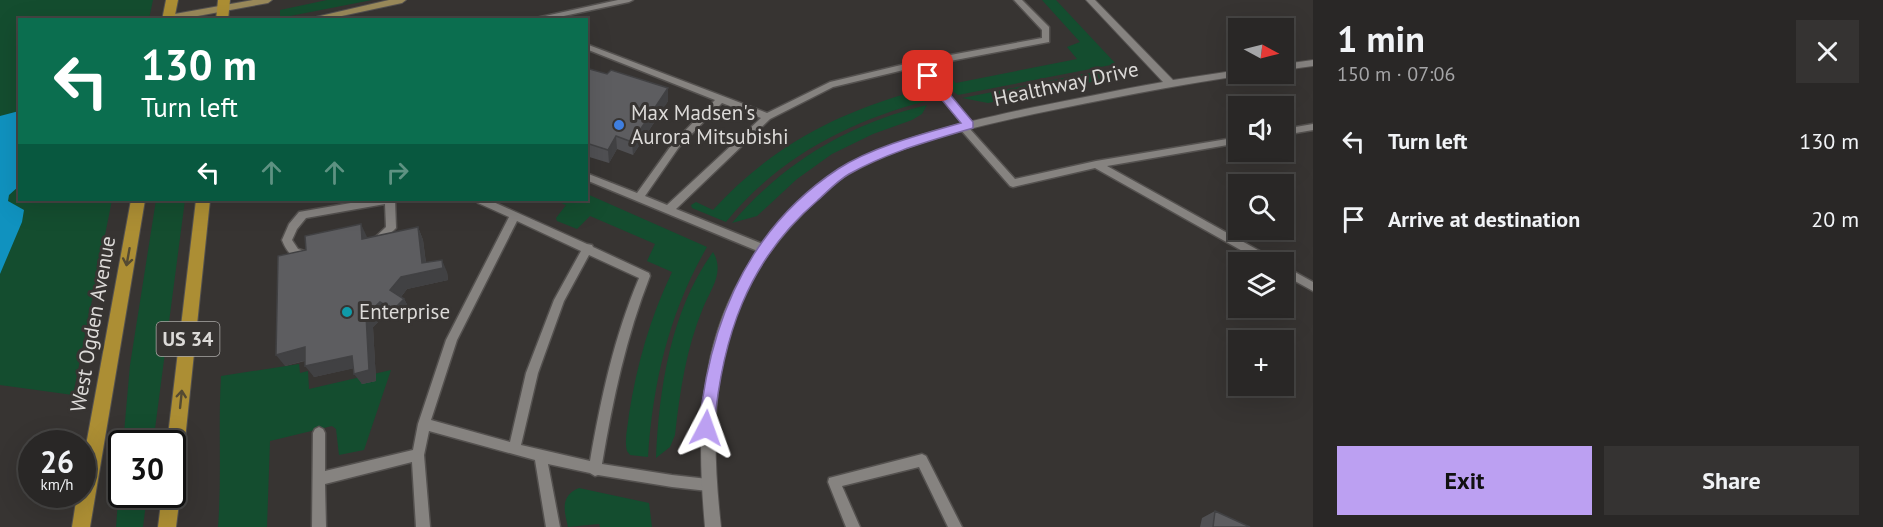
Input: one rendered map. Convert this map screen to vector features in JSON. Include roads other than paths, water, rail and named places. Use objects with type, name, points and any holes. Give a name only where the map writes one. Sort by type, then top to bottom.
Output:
[{"type":"main road","points":[[168,18],[172,0]]},
{"type":"main road","name":"West Ogden Avenue","points":[[81,527],[138,201]]},
{"type":"main road","name":"US 34","points":[[177,430],[203,201]]},
{"type":"main road","points":[[167,527],[169,508]]},
{"type":"street","points":[[174,18],[268,0]]},
{"type":"street","points":[[316,18],[402,0]]},
{"type":"street","points":[[1090,0],[1169,82]]},
{"type":"street","points":[[1294,66],[1313,63]]},
{"type":"street","name":"Healthway Drive","points":[[713,527],[705,448],[707,407],[720,341],[744,280],[764,249],[798,210],[843,172],[909,142],[966,126],[1169,82],[1228,74]]},
{"type":"lane","points":[[539,18],[592,4],[629,0]]},
{"type":"lane","points":[[669,209],[767,117],[830,85],[918,64],[1046,40],[1046,29],[1018,0]]},
{"type":"lane","points":[[588,47],[767,117]]},
{"type":"lane","points":[[918,64],[1013,183],[1096,164],[1228,142]]},
{"type":"lane","points":[[639,197],[676,145],[721,99]]},
{"type":"lane","points":[[1294,130],[1313,127]]},
{"type":"lane","points":[[1096,164],[1252,252]]},
{"type":"lane","points":[[588,177],[764,249]]},
{"type":"lane","points":[[314,257],[298,255],[290,250],[287,240],[293,227],[303,215],[382,201]]},
{"type":"lane","points":[[368,246],[392,228],[388,201]]},
{"type":"lane","points":[[483,201],[645,276],[629,313],[610,383],[595,470]]},
{"type":"lane","points":[[423,527],[418,455],[424,424],[452,340],[515,214]]},
{"type":"lane","points":[[514,450],[532,373],[555,310],[588,248]]},
{"type":"lane","points":[[1294,276],[1313,287]]},
{"type":"lane","points":[[424,424],[541,458],[595,470],[648,480],[708,485]]},
{"type":"lane","points":[[319,433],[319,527]]},
{"type":"lane","points":[[319,479],[418,455]]},
{"type":"lane","points":[[541,458],[553,527]]},
{"type":"lane","points":[[853,527],[834,482],[922,459],[955,527]]},
{"type":"water","points":[[18,111],[18,187],[9,195],[8,201],[24,210],[22,222],[0,274],[0,116]]},
{"type":"place","name":"Max Madsen's Aurora Mitsubishi","points":[[619,125]]},
{"type":"place","name":"Enterprise","points":[[347,312]]}]
